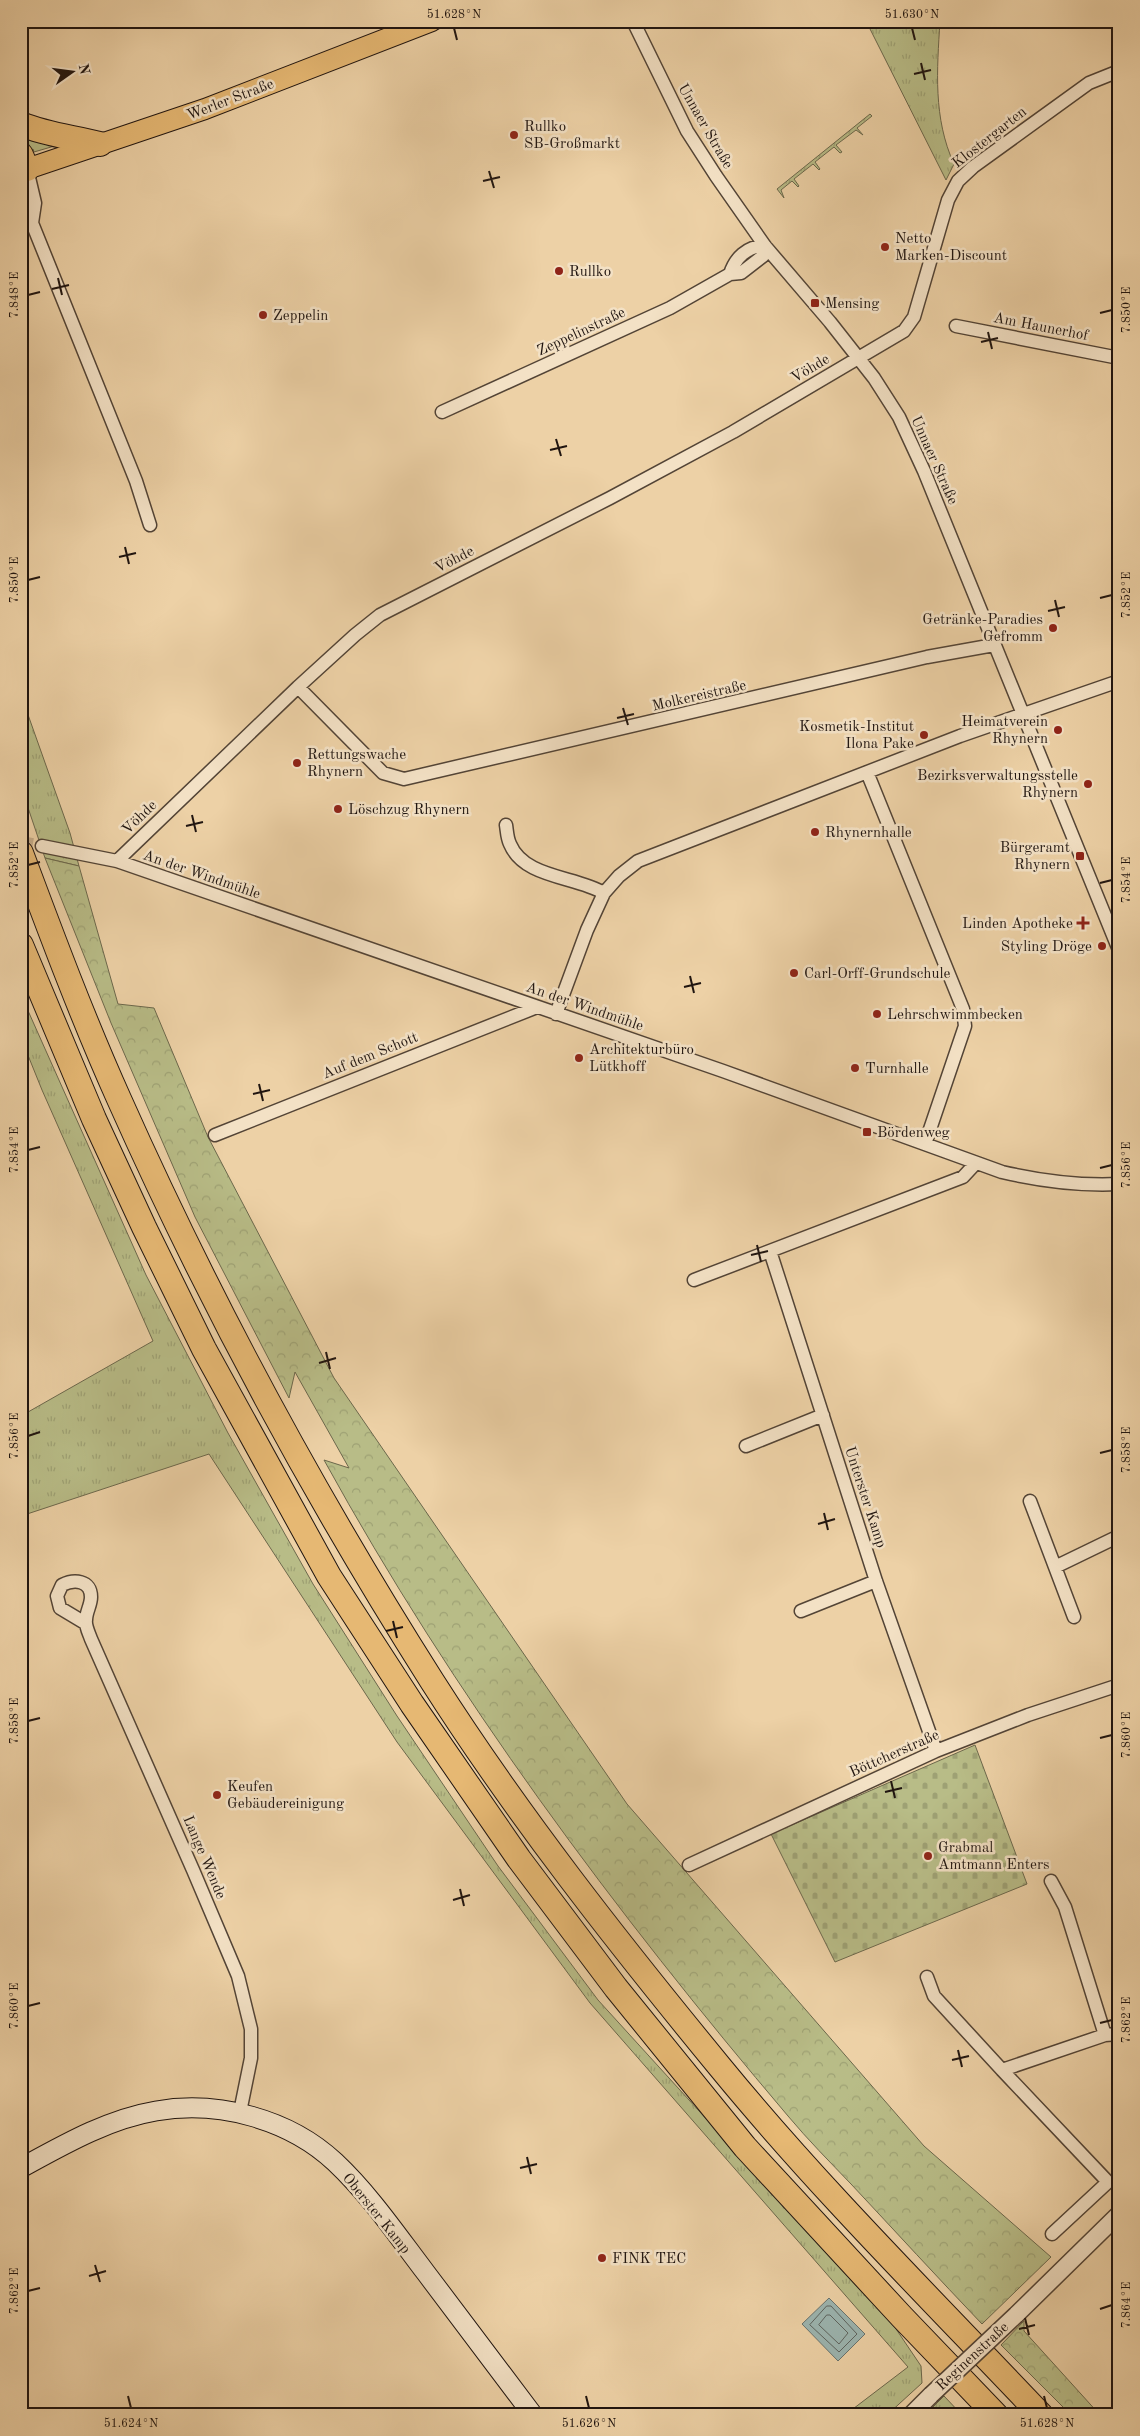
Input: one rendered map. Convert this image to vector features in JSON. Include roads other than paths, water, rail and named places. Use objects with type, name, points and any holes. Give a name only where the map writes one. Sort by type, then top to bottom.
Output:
[{"type":"highway","points":[[21,124],[58,136],[72,137],[100,144]]},
{"type":"highway","points":[[32,849],[58,952],[118,1096],[176,1222],[284,1433],[329,1512],[434,1684],[539,1835],[723,2071],[815,2175],[1040,2415]]},
{"type":"highway","points":[[21,944],[94,1119],[204,1349],[329,1576],[412,1704],[519,1859],[616,1988],[745,2147],[902,2317],[996,2415]]},
{"type":"main road","name":"Werler Straße","points":[[23,165],[100,144],[205,109],[432,21]]},
{"type":"main road","name":"Oberster Kamp","points":[[21,2168],[92,2132],[147,2113],[176,2108],[209,2108],[240,2112],[275,2125],[304,2140],[335,2162],[368,2196],[533,2415]]},
{"type":"street","name":"Unnaer Straße","points":[[636,24],[687,131],[716,176],[765,246],[879,386],[909,438],[1119,950]]},
{"type":"street","name":"Klostergarten","points":[[858,358],[904,331],[914,317],[948,200],[958,181],[973,167],[1089,83],[1119,71]]},
{"type":"street","name":"Werler Straße","points":[[23,165],[35,203],[32,222]]},
{"type":"street","name":"Werler Straße","points":[[21,212],[32,222],[136,481],[150,525]]},
{"type":"street","name":"Zeppelinstraße","points":[[442,412],[670,308],[730,274],[734,262],[754,246],[765,246]]},
{"type":"street","name":"Am Haunerhof","points":[[956,326],[1119,358]]},
{"type":"street","name":"Vöhde","points":[[117,861],[355,634],[392,608],[610,498],[733,432],[858,358]]},
{"type":"street","name":"Molkereistraße","points":[[298,687],[383,773],[404,780],[927,657],[994,644]]},
{"type":"street","points":[[556,1014],[587,930],[604,892],[619,876],[638,861],[1022,713],[1119,681]]},
{"type":"street","points":[[867,772],[965,1017],[965,1026],[925,1144]]},
{"type":"street","points":[[506,825],[510,844],[523,862],[539,870],[593,886],[604,892]]},
{"type":"street","name":"An der Windmühle","points":[[32,849],[117,861],[537,1006],[1002,1172],[1049,1182],[1086,1186],[1119,1184]]},
{"type":"street","name":"Auf dem Schott","points":[[215,1135],[537,1006]]},
{"type":"street","points":[[694,1280],[964,1177],[976,1163]]},
{"type":"street","name":"Unterster Kamp","points":[[770,1251],[876,1580],[936,1751]]},
{"type":"street","points":[[746,1446],[823,1415]]},
{"type":"street","points":[[1030,1501],[1074,1616]]},
{"type":"street","points":[[1055,1567],[1119,1536]]},
{"type":"street","points":[[801,1611],[876,1580]]},
{"type":"street","name":"Lange Wende","points":[[85,1623],[238,1976],[251,2029],[251,2058],[240,2112]]},
{"type":"street","name":"Böttcherstraße","points":[[689,1865],[936,1751],[1028,1715],[1119,1685]]},
{"type":"street","points":[[1051,1881],[1065,1907],[1105,2035]]},
{"type":"street","points":[[926,1977],[934,1996],[1108,2182],[1052,2234]]},
{"type":"street","points":[[1002,2070],[1105,2035],[1119,2034]]},
{"type":"street","name":"Reginenstraße","points":[[910,2415],[1119,2214]]},
{"type":"water","points":[[829,2298],[865,2334],[838,2361],[802,2324]]},
{"type":"tunnel","points":[[21,842],[42,846]]},
{"type":"place","name":"Rullko SB-Großmarkt","points":[[514,135]]},
{"type":"place","name":"Netto Marken-Discount","points":[[885,247]]},
{"type":"place","name":"Rullko","points":[[559,271]]},
{"type":"place","name":"Mensing","points":[[815,303]]},
{"type":"place","name":"Zeppelin","points":[[263,315]]},
{"type":"place","name":"Getränke-Paradies Gefromm","points":[[1053,628]]},
{"type":"place","name":"Heimatverein Rhynern","points":[[1058,730]]},
{"type":"place","name":"Kosmetik-Institut Ilona Pake","points":[[924,735]]},
{"type":"place","name":"Rettungswache Rhynern","points":[[297,763]]},
{"type":"place","name":"Bezirksverwaltungsstelle Rhynern","points":[[1088,784]]},
{"type":"place","name":"Löschzug Rhynern","points":[[338,809]]},
{"type":"place","name":"Rhynernhalle","points":[[815,832]]},
{"type":"place","name":"Bürgeramt Rhynern","points":[[1080,856]]},
{"type":"place","name":"Linden Apotheke","points":[[1083,923]]},
{"type":"place","name":"Styling Dröge","points":[[1102,946]]},
{"type":"place","name":"Carl-Orff-Grundschule","points":[[794,973]]},
{"type":"place","name":"Lehrschwimmbecken","points":[[877,1014]]},
{"type":"place","name":"Architekturbüro Lütkhoff","points":[[579,1058]]},
{"type":"place","name":"Turnhalle","points":[[855,1068]]},
{"type":"place","name":"Bördenweg","points":[[867,1132]]},
{"type":"place","name":"Keufen Gebäudereinigung","points":[[217,1795]]},
{"type":"place","name":"Grabmal Amtmann Enters","points":[[928,1856]]},
{"type":"place","name":"FINK TEC","points":[[602,2258]]}]
